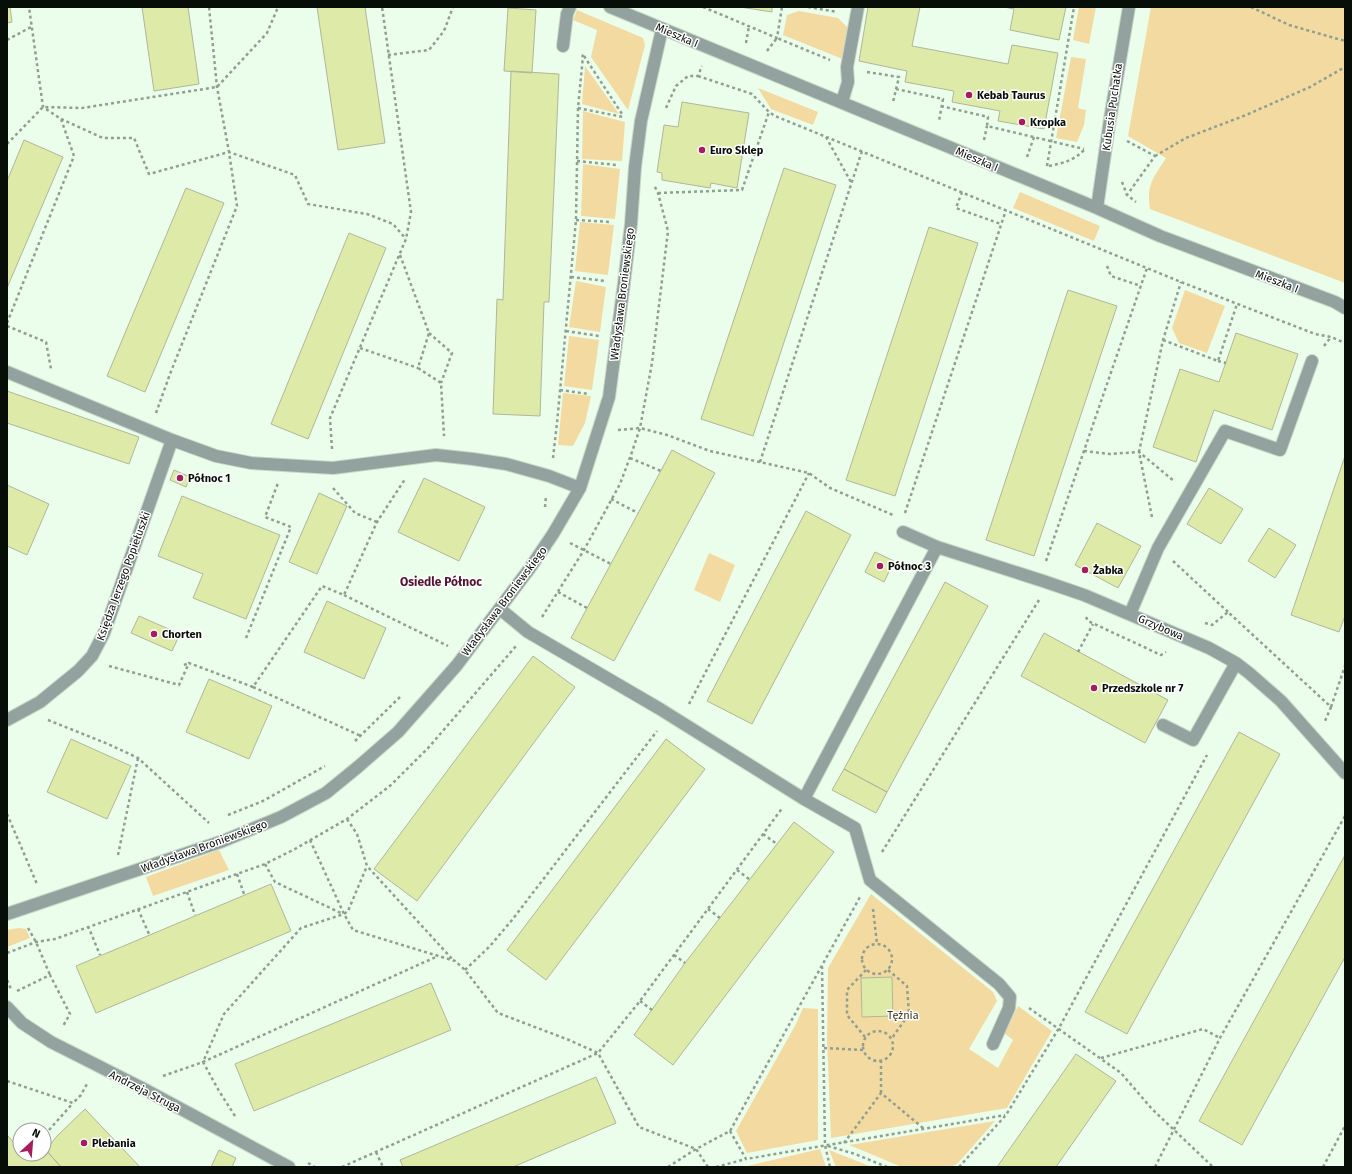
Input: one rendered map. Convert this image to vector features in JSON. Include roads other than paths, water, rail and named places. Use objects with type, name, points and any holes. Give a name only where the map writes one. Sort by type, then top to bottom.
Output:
[{"type":"street","points":[[563,46],[567,14],[570,7]]},
{"type":"street","name":"Mieszka I","points":[[610,7],[1097,208],[1160,236],[1336,302],[1345,308]]},
{"type":"street","name":"Kubusia Puchatka","points":[[1097,208],[1111,111],[1129,7]]},
{"type":"street","points":[[842,102],[848,82],[847,67],[858,11]]},
{"type":"street","name":"Władysława Broniewskiego","points":[[7,914],[222,841],[281,817],[326,793],[398,732],[457,665],[500,609],[553,534],[580,488],[609,397],[631,224],[635,167],[641,121],[662,29]]},
{"type":"street","points":[[1130,614],[1158,548],[1225,431],[1280,450],[1312,361]]},
{"type":"street","points":[[7,372],[172,440],[216,456],[251,463],[333,468],[436,455],[473,458],[506,464],[549,476],[580,488]]},
{"type":"street","name":"Księdza Jerzego Popiełuszki","points":[[7,720],[40,702],[78,671],[92,656],[104,633],[172,440]]},
{"type":"street","name":"Grzybowa","points":[[903,532],[937,547],[1084,595],[1209,648],[1236,663],[1280,701],[1345,773]]},
{"type":"street","points":[[799,795],[937,547]]},
{"type":"street","points":[[500,609],[528,632],[660,709],[855,828],[870,880],[999,984],[1010,996],[1009,1008],[993,1044]]},
{"type":"street","points":[[1163,725],[1193,740],[1236,663]]},
{"type":"street","name":"Andrzeja Struga","points":[[7,1007],[22,1023],[51,1042],[142,1088],[289,1167]]},
{"type":"place","name":"Kebab Taurus","points":[[969,95]]},
{"type":"place","name":"Kropka","points":[[1022,122]]},
{"type":"place","name":"Euro Sklep","points":[[702,150]]},
{"type":"place","name":"Północ 1","points":[[180,478]]},
{"type":"place","name":"Północ 3","points":[[880,566]]},
{"type":"place","name":"Żabka","points":[[1085,570]]},
{"type":"place","name":"Chorten","points":[[154,634]]},
{"type":"place","name":"Przedszkole nr 7","points":[[1094,688]]},
{"type":"place","name":"Plebania","points":[[84,1143]]},
{"type":"district","name":"Osiedle Północ","points":[[441,582]]},
{"type":"park label","name":"Tężnia","points":[[903,1015]]}]
